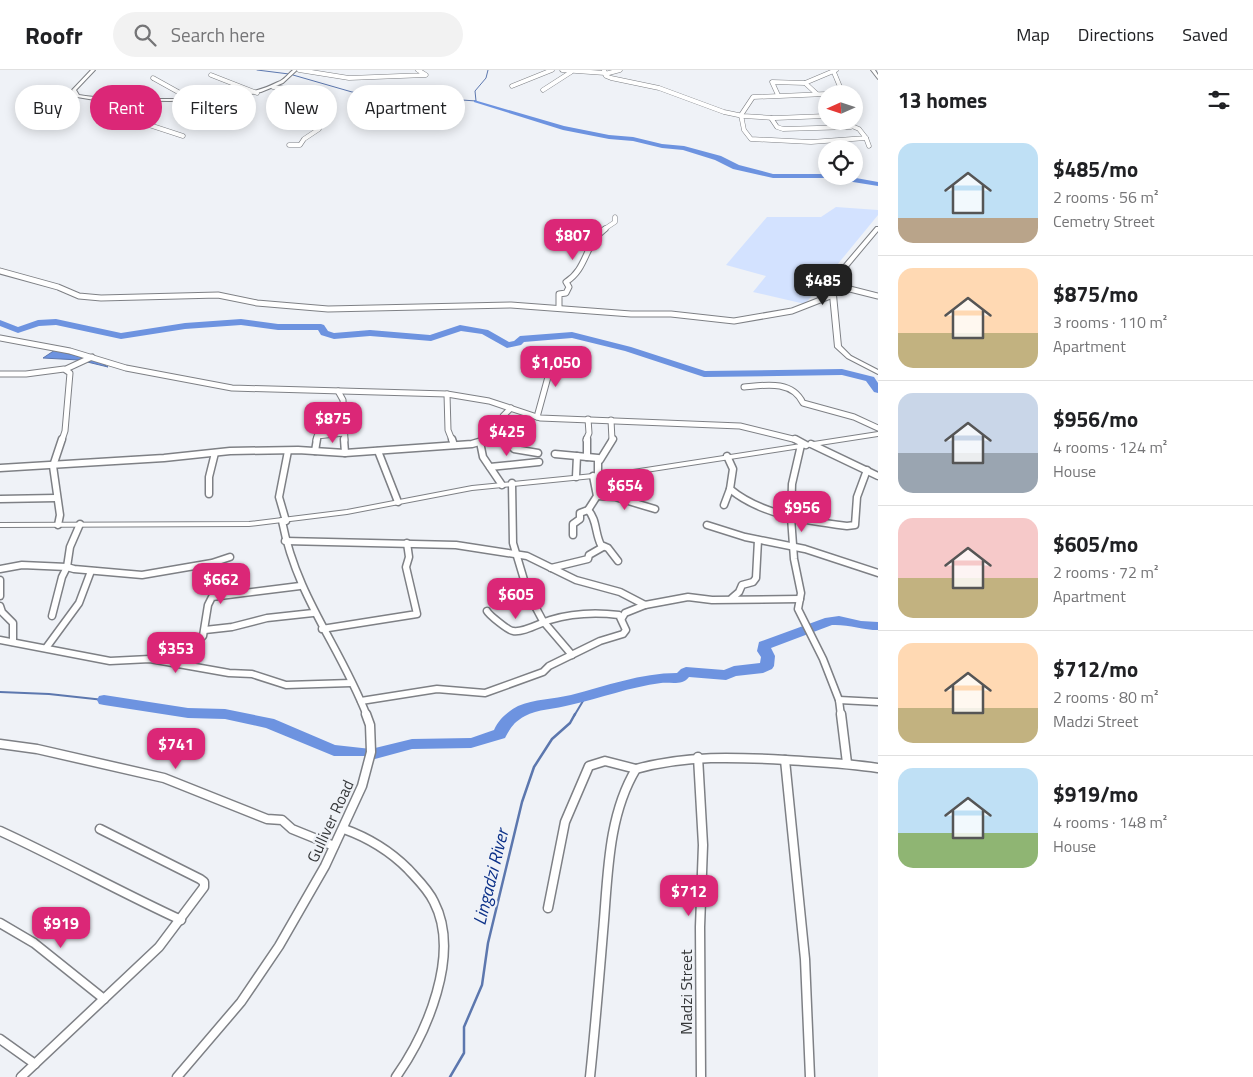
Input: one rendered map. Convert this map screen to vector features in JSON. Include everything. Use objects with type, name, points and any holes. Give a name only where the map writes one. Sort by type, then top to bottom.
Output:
[{"type":"street","points":[[90,98],[78,96],[74,90],[93,70]]},
{"type":"street","points":[[276,85],[287,79],[295,70]]},
{"type":"street","points":[[299,70],[349,78],[426,74],[418,70]]},
{"type":"street","points":[[512,86],[552,70]]},
{"type":"street","points":[[562,70],[571,72],[620,70]]},
{"type":"street","points":[[778,95],[772,82],[805,82],[834,70],[840,85]]},
{"type":"street","points":[[873,70],[878,78]]},
{"type":"street","points":[[543,90],[571,72]]},
{"type":"street","points":[[604,72],[611,78],[660,88],[724,112],[771,118],[818,116]]},
{"type":"street","points":[[211,75],[236,85]]},
{"type":"street","points":[[153,78],[172,89]]},
{"type":"street","points":[[805,82],[816,94]]},
{"type":"street","points":[[256,93],[266,89]]},
{"type":"street","points":[[816,94],[751,98],[752,101],[747,104],[740,115],[740,121],[747,137],[751,139],[811,142],[866,138]]},
{"type":"street","points":[[771,118],[777,127],[784,129],[818,128]]},
{"type":"street","points":[[162,129],[183,136]]},
{"type":"street","points":[[289,146],[300,146],[306,137],[317,130]]},
{"type":"street","points":[[860,130],[870,146]]},
{"type":"street","points":[[559,308],[559,294],[566,293],[569,287],[566,282],[577,275],[579,268],[584,265],[591,244],[602,229],[616,222],[614,217]]},
{"type":"street","points":[[878,228],[839,274],[834,285],[833,295],[838,347],[849,357],[878,372]]},
{"type":"street","points":[[0,271],[79,296],[101,298],[218,295],[257,303],[328,309],[482,304],[631,314],[671,314],[743,321],[792,310],[833,295]]},
{"type":"street","points":[[834,285],[878,296]]},
{"type":"street","points":[[0,338],[92,357],[126,368],[232,388],[447,394],[489,401],[537,417],[655,424],[740,426],[793,438],[878,476]]},
{"type":"street","points":[[537,417],[538,403],[544,393],[554,355]]},
{"type":"street","points":[[0,374],[26,374],[66,369],[92,357]]},
{"type":"street","points":[[58,524],[60,515],[56,498],[53,466],[65,431],[70,373],[66,369]]},
{"type":"street","points":[[744,387],[783,386],[800,398],[803,403],[854,416],[878,428]]},
{"type":"street","points":[[338,391],[343,400],[345,453]]},
{"type":"street","points":[[447,394],[448,430],[454,445]]},
{"type":"street","points":[[511,408],[503,416],[503,428],[507,442],[519,452],[538,453]]},
{"type":"street","points":[[586,457],[585,443],[589,432],[588,419]]},
{"type":"street","points":[[572,535],[573,524],[580,519],[582,512],[588,510],[597,496],[595,475],[600,460],[613,439],[611,420]]},
{"type":"street","points":[[0,468],[53,466],[215,452],[315,451],[345,453],[454,445],[480,442],[496,436],[503,428]]},
{"type":"street","points":[[315,451],[316,436],[344,433]]},
{"type":"street","points":[[0,525],[249,524],[284,521],[502,484],[633,472],[878,434]]},
{"type":"street","points":[[480,442],[483,457],[502,484]]},
{"type":"street","points":[[806,445],[792,484],[792,546],[801,593],[798,609],[823,659],[839,700],[847,763]]},
{"type":"street","name":"Gulliver Road","points":[[177,1077],[240,1003],[302,907],[344,829],[363,783],[372,744],[370,725],[361,701],[300,586],[285,541],[284,521],[279,497],[288,451]]},
{"type":"street","points":[[378,451],[398,502]]},
{"type":"street","points":[[209,494],[209,477],[215,452]]},
{"type":"street","points":[[555,454],[600,460]]},
{"type":"street","points":[[576,477],[577,456]]},
{"type":"street","points":[[724,505],[730,489],[733,469],[727,456]]},
{"type":"street","points":[[490,467],[539,462]]},
{"type":"street","points":[[730,489],[747,502],[791,516],[828,524],[854,525],[858,492],[867,470]]},
{"type":"street","points":[[512,483],[514,554],[528,594],[543,621],[572,655]]},
{"type":"street","points":[[597,496],[615,497],[655,509]]},
{"type":"street","points":[[0,498],[56,498]]},
{"type":"street","points":[[588,510],[592,515],[597,537],[603,547],[608,548],[618,562]]},
{"type":"street","points":[[52,616],[62,577],[67,566],[70,547],[80,524]]},
{"type":"street","points":[[707,525],[758,540],[792,546],[878,573]]},
{"type":"street","points":[[732,598],[739,592],[742,585],[753,582],[756,578],[758,540]]},
{"type":"street","points":[[285,541],[465,546],[532,557],[581,582],[629,596],[645,605]]},
{"type":"street","points":[[322,629],[417,614],[406,567],[409,557],[407,543]]},
{"type":"street","points":[[551,568],[588,559],[589,555],[603,547]]},
{"type":"street","points":[[0,568],[22,565],[67,566],[74,570],[142,575],[212,563],[230,557]]},
{"type":"street","points":[[46,648],[79,603],[90,571]]},
{"type":"street","points":[[0,580],[0,596]]},
{"type":"street","points":[[177,663],[198,642],[205,630],[205,612],[210,598],[215,595],[300,586]]},
{"type":"street","points":[[361,701],[437,689],[485,693],[543,672],[549,666],[600,641],[625,632],[622,618],[625,613],[645,605],[688,597],[712,600],[732,598],[800,599]]},
{"type":"street","points":[[0,606],[2,612],[13,622],[13,642]]},
{"type":"street","points":[[487,611],[490,617],[502,623],[508,630],[515,632],[543,621],[581,614],[615,614],[622,618]]},
{"type":"street","points":[[205,630],[232,627],[267,618],[313,613]]},
{"type":"street","points":[[0,640],[46,648],[71,656],[110,661],[150,659],[229,674],[256,674],[286,685],[351,683]]},
{"type":"street","points":[[839,700],[878,702]]},
{"type":"street","points":[[0,744],[37,749],[164,778],[267,819],[282,820],[292,829],[334,846]]},
{"type":"street","points":[[548,908],[565,822],[593,762],[602,761],[636,770],[698,757],[741,757],[847,763],[878,768]]},
{"type":"street","name":"Madzi Street","points":[[698,757],[703,844],[700,928],[701,1077]]},
{"type":"street","points":[[785,760],[805,959],[810,1077]]},
{"type":"street","points":[[590,1077],[609,866],[619,807],[629,780],[636,770]]},
{"type":"street","points":[[21,1077],[159,947],[201,892],[204,882],[100,829]]},
{"type":"street","points":[[344,829],[370,838],[388,849],[429,893],[436,903],[441,919],[443,959],[428,1019],[416,1046],[396,1077]]},
{"type":"street","points":[[0,831],[60,859],[122,893],[181,920]]},
{"type":"street","points":[[0,923],[34,943],[104,999]]},
{"type":"street","points":[[0,1039],[35,1064]]},
{"type":"shaded area","points":[[836,207],[878,210],[878,215],[805,304],[753,292],[766,276],[726,265],[767,217],[821,217]]},
{"type":"water","points":[[55,350],[100,362],[108,367],[79,360],[43,358]]},
{"type":"waterway","points":[[257,70],[289,74]]},
{"type":"waterway","points":[[293,75],[352,92],[476,101],[475,91],[486,78],[488,70]]},
{"type":"waterway","points":[[476,101],[563,128],[609,137],[633,139],[662,146],[684,148],[718,158],[736,167],[773,176],[818,176]]},
{"type":"waterway","points":[[863,182],[878,184]]},
{"type":"waterway","points":[[0,323],[18,330],[38,323],[56,322],[121,336],[185,326],[241,322],[278,327],[321,327],[324,333],[334,336],[370,333],[431,338],[460,328],[485,332],[507,345],[518,343],[520,339],[572,335],[628,349],[704,374],[842,372],[870,379],[878,390]]},
{"type":"waterway","points":[[375,753],[412,744],[471,743],[500,734],[505,722],[523,710],[571,700],[625,685],[662,678],[681,678],[686,672],[726,675],[734,671],[758,670],[767,666],[768,656],[764,651],[764,645],[830,621],[839,620],[861,625],[878,626]]},
{"type":"waterway","points":[[0,692],[49,694],[104,700]]},
{"type":"waterway","name":"Lingadzi River","points":[[574,716],[586,696]]},
{"type":"waterway","points":[[104,700],[188,713],[225,714],[269,723],[334,750],[366,752]]},
{"type":"waterway","name":"Lingadzi River","points":[[450,1077],[464,1053],[464,1027],[482,985],[488,943],[522,802],[534,767],[552,739],[570,723],[575,714]]}]
